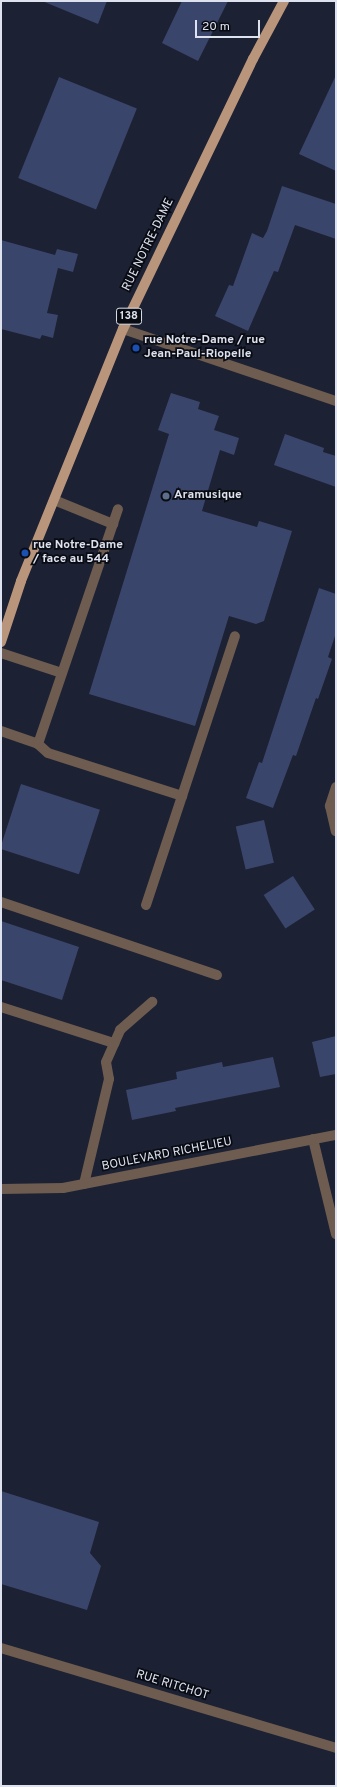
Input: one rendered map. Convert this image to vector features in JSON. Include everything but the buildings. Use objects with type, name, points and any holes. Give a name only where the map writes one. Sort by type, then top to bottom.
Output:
[{"type":"main road","name":"RUE NOTRE-DAME","points":[[1,642],[22,581],[123,329],[253,59],[284,1]]},
{"type":"street","points":[[123,329],[336,401]]},
{"type":"street","points":[[54,500],[113,524]]},
{"type":"street","points":[[38,744],[118,508]]},
{"type":"street","points":[[146,905],[234,636]]},
{"type":"street","points":[[1,653],[62,673]]},
{"type":"street","points":[[1,731],[38,744],[48,753],[182,796]]},
{"type":"street","points":[[336,788],[330,806],[336,831]]},
{"type":"street","points":[[1,902],[217,975]]},
{"type":"street","points":[[84,1184],[109,1079],[106,1062],[120,1030],[152,1002]]},
{"type":"street","points":[[1,1007],[114,1043]]},
{"type":"street","name":"BOULEVARD RICHELIEU","points":[[1,1189],[63,1188],[336,1135]]},
{"type":"street","points":[[313,1139],[336,1234]]},
{"type":"street","name":"RUE RITCHOT","points":[[1,1648],[336,1748]]},
{"type":"place","name":"rue Notre-Dame / rue Jean-Paul-Riopelle","points":[[136,348]]},
{"type":"place","name":"Aramusique","points":[[166,496]]},
{"type":"place","name":"rue Notre-Dame / face au 544","points":[[25,553]]}]
